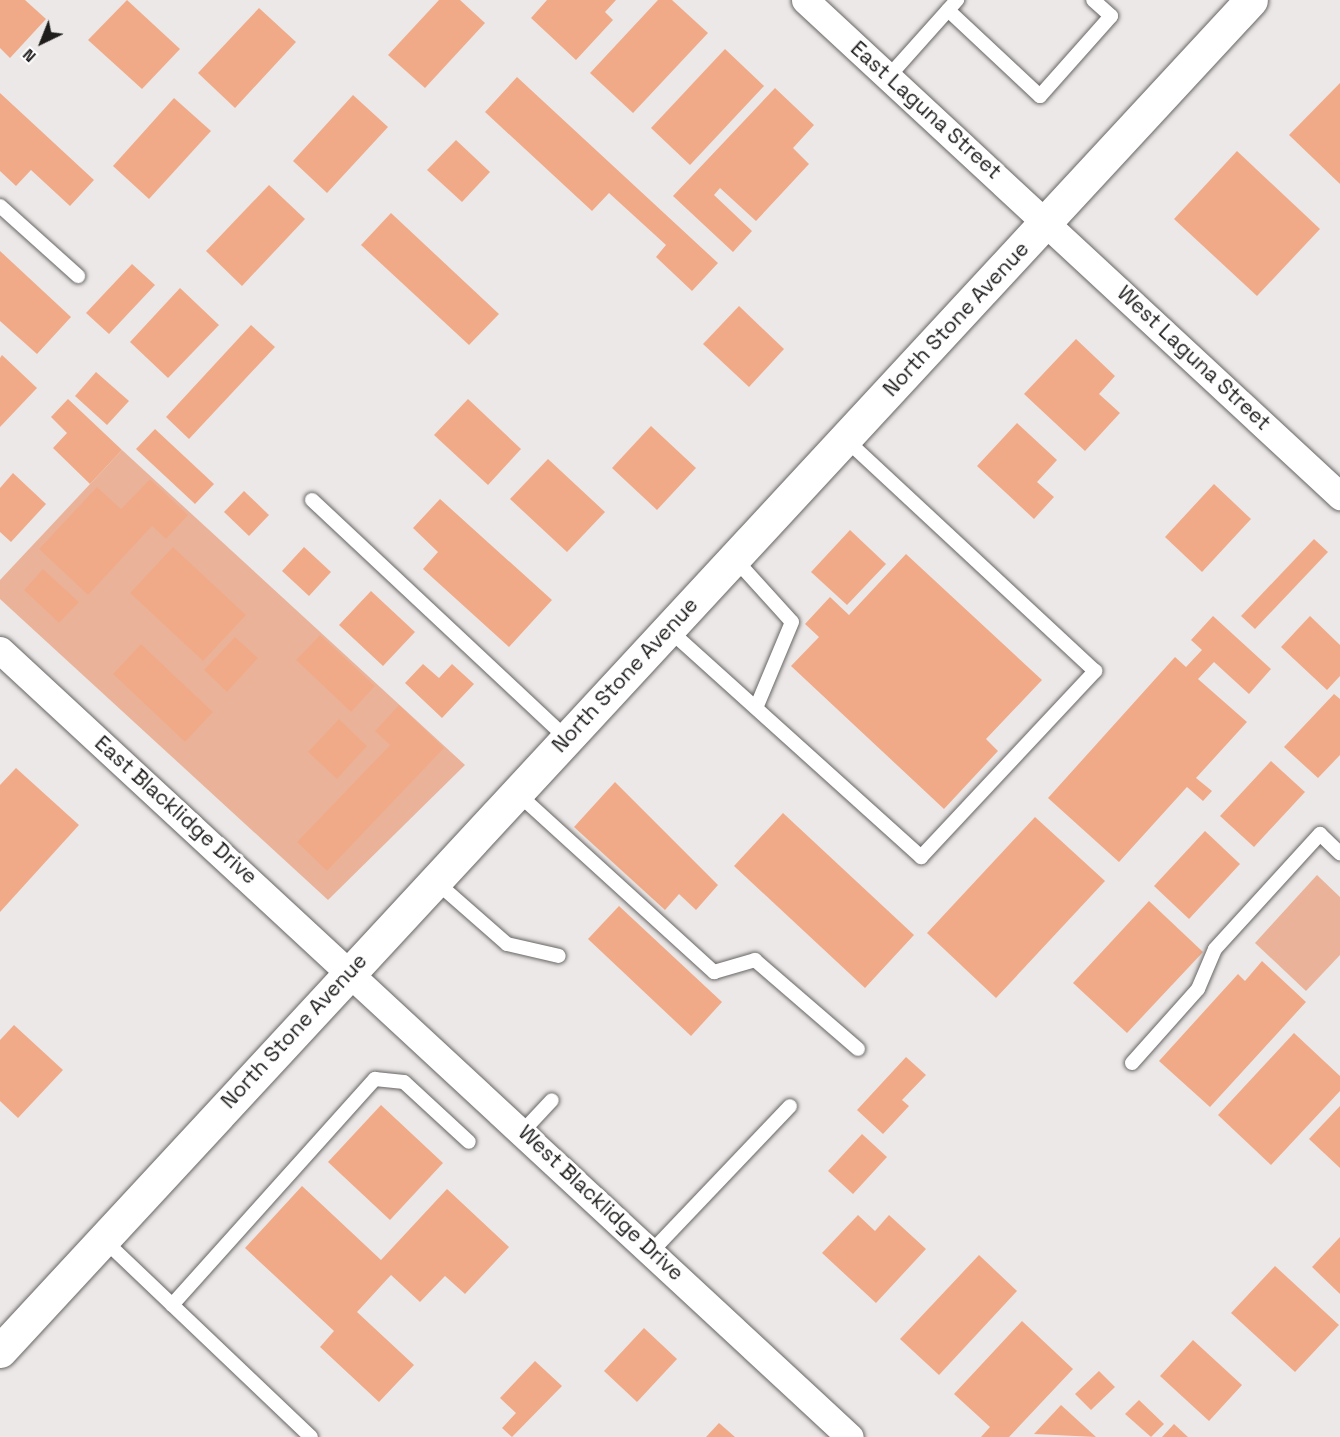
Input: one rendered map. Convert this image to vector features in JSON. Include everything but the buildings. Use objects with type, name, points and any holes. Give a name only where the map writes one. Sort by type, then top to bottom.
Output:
[{"type":"main road","name":"North Stone Avenue","points":[[0,1351],[1251,0]]},
{"type":"street","name":"East Laguna Street","points":[[805,0],[890,75],[1047,221]]},
{"type":"street","name":"West Laguna Street","points":[[1047,221],[1340,496]]},
{"type":"street","name":"East Blacklidge Drive","points":[[0,650],[351,970]]},
{"type":"street","name":"West Blacklidge Drive","points":[[351,970],[850,1437]]},
{"type":"lane","points":[[890,75],[952,5],[1040,96],[1111,16],[1093,0]]},
{"type":"lane","points":[[0,206],[78,276]]},
{"type":"lane","points":[[668,628],[921,857],[1095,671],[845,439]]},
{"type":"lane","points":[[312,500],[566,738]]},
{"type":"lane","points":[[734,558],[792,622],[756,708]]},
{"type":"lane","points":[[516,792],[714,972],[755,960],[858,1049]]},
{"type":"lane","points":[[1132,1063],[1198,989],[1215,949],[1320,834],[1340,853]]},
{"type":"lane","points":[[434,880],[507,944],[559,956]]},
{"type":"lane","points":[[172,1305],[375,1079],[404,1082],[469,1142]]},
{"type":"lane","points":[[524,1131],[552,1100]]},
{"type":"lane","points":[[652,1251],[790,1106]]},
{"type":"lane","points":[[103,1239],[311,1437]]},
{"type":"shaded area","points":[[122,450],[465,765],[328,900],[0,599],[0,580]]},
{"type":"shaded area","points":[[1317,875],[1340,897],[1340,955],[1306,991],[1255,943]]}]
